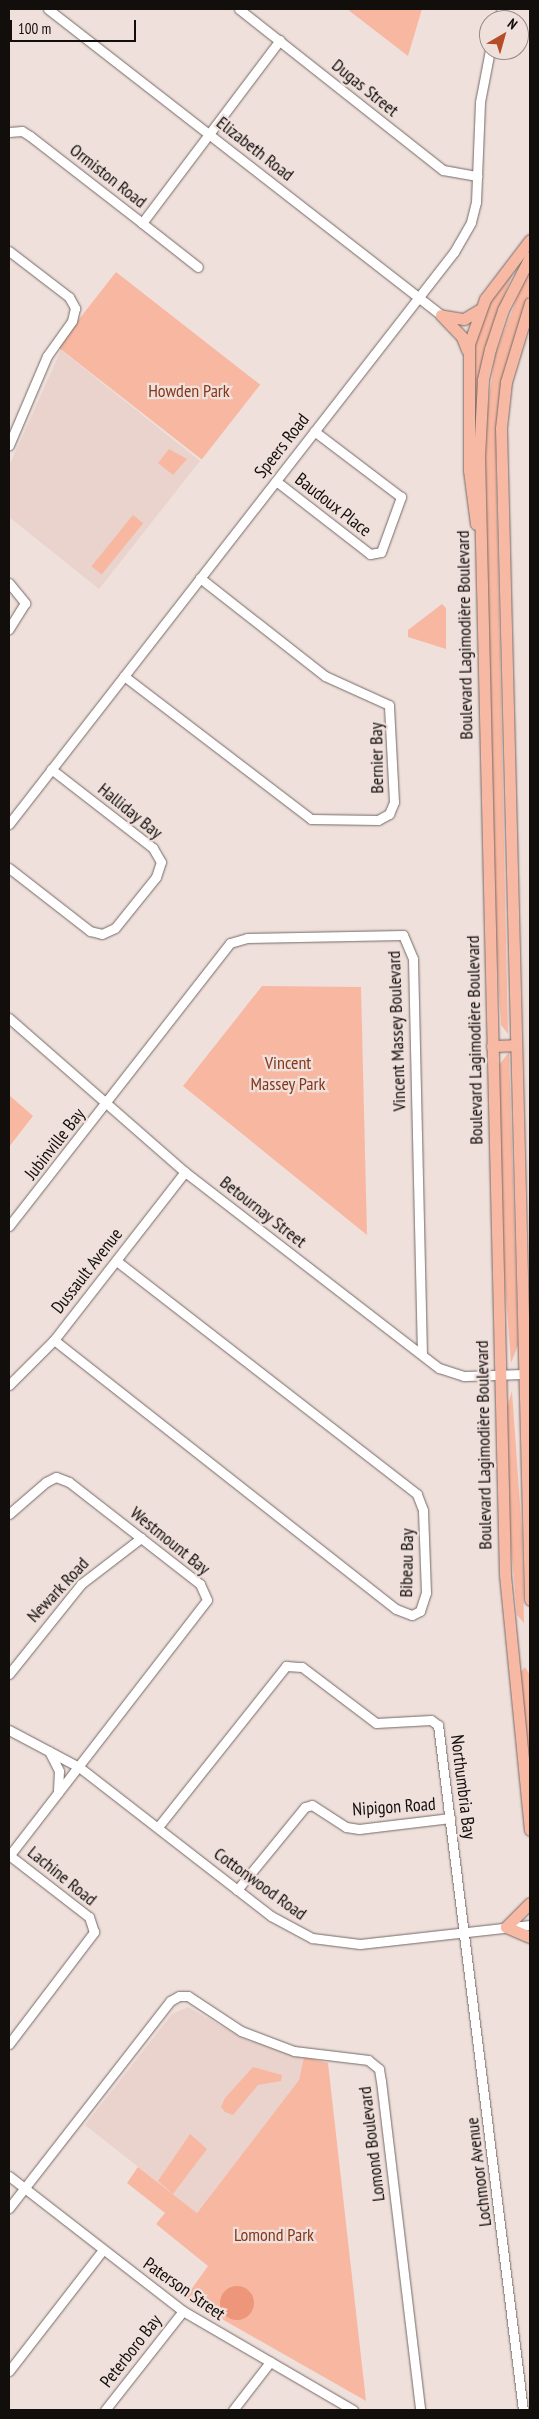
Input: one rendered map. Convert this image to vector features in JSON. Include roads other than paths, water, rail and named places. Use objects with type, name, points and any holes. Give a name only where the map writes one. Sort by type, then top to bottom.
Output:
[{"type":"main road","points":[[442,315],[464,320],[480,308],[530,240]]},
{"type":"main road","name":"Boulevard Lagimodière Boulevard","points":[[530,257],[503,310],[484,380],[480,541],[505,1575],[530,1830]]},
{"type":"main road","points":[[530,303],[506,382],[501,428],[530,1600]]},
{"type":"main road","points":[[467,354],[480,308]]},
{"type":"main road","points":[[442,315],[462,336],[467,354],[470,490],[480,541]]},
{"type":"main road","points":[[492,1046],[515,1045]]},
{"type":"main road","points":[[530,1903],[506,1927],[530,1936]]},
{"type":"street","name":"Elizabeth Road","points":[[48,9],[442,315]]},
{"type":"street","name":"Dugas Street","points":[[240,9],[443,170],[477,176]]},
{"type":"street","name":"Ormiston Road","points":[[9,132],[22,131],[30,136],[142,223],[280,40]]},
{"type":"street","name":"Speers Road","points":[[9,824],[419,297],[471,222],[477,176],[480,102],[488,60]]},
{"type":"street","points":[[142,223],[198,267]]},
{"type":"street","points":[[9,251],[69,297],[75,308],[72,321],[47,356],[9,445]]},
{"type":"street","name":"Baudoux Place","points":[[276,481],[370,554],[381,552],[401,497],[314,431]]},
{"type":"street","name":"Bernier Bay","points":[[124,676],[311,819],[378,820],[389,814],[394,802],[389,705],[325,676],[200,578]]},
{"type":"street","points":[[9,583],[25,603],[9,629]]},
{"type":"street","name":"Halliday Bay","points":[[9,868],[90,931],[102,934],[115,928],[156,877],[161,862],[153,848],[52,769]]},
{"type":"street","name":"Vincent Massey Boulevard","points":[[107,1104],[230,943],[247,938],[403,935],[413,959],[422,1354]]},
{"type":"street","name":"Betournay Street","points":[[9,1018],[185,1172],[422,1354],[454,1375],[524,1374]]},
{"type":"street","name":"Jubinville Bay","points":[[9,1226],[107,1104]]},
{"type":"street","name":"Dussault Avenue","points":[[9,1385],[54,1340],[185,1172]]},
{"type":"street","name":"Bibeau Bay","points":[[54,1340],[396,1609],[412,1615],[420,1612],[426,1593],[424,1510],[417,1494],[117,1261]]},
{"type":"street","name":"Westmount Bay","points":[[9,1514],[56,1477],[141,1538],[200,1584],[207,1600],[79,1767]]},
{"type":"street","name":"Newark Road","points":[[9,1674],[81,1584],[141,1538]]},
{"type":"street","name":"Northumbria Bay","points":[[158,1827],[281,1671],[294,1664],[376,1723],[431,1720],[438,1725],[464,1931]]},
{"type":"street","name":"Cottonwood Road","points":[[9,1730],[79,1767],[288,1928],[336,1943],[360,1944],[530,1925]]},
{"type":"street","points":[[49,1751],[59,1771],[57,1794]]},
{"type":"street","points":[[9,1856],[79,1767]]},
{"type":"street","name":"Nipigon Road","points":[[237,1890],[304,1807],[312,1805],[346,1827],[359,1829],[450,1818]]},
{"type":"street","name":"Lachine Road","points":[[9,1856],[88,1917],[94,1932],[9,2044]]},
{"type":"street","name":"Lochmoor Avenue","points":[[464,1931],[523,2410]]},
{"type":"street","name":"Lomond Boulevard","points":[[24,2188],[170,2001],[179,1996],[188,1996],[242,2031],[286,2049],[375,2064],[382,2081],[420,2410]]},
{"type":"street","name":"Paterson Street","points":[[9,2176],[182,2311],[353,2410]]},
{"type":"street","points":[[9,2208],[24,2188]]},
{"type":"street","points":[[9,2371],[103,2250]]},
{"type":"street","name":"Peterboro Bay","points":[[106,2410],[182,2311]]},
{"type":"street","points":[[233,2410],[270,2362]]},
{"type":"park label","name":"Howden Park","points":[[189,391]]},
{"type":"park label","name":"Vincent Massey Park","points":[[288,1074]]},
{"type":"park label","name":"Lomond Park","points":[[274,2235]]}]
